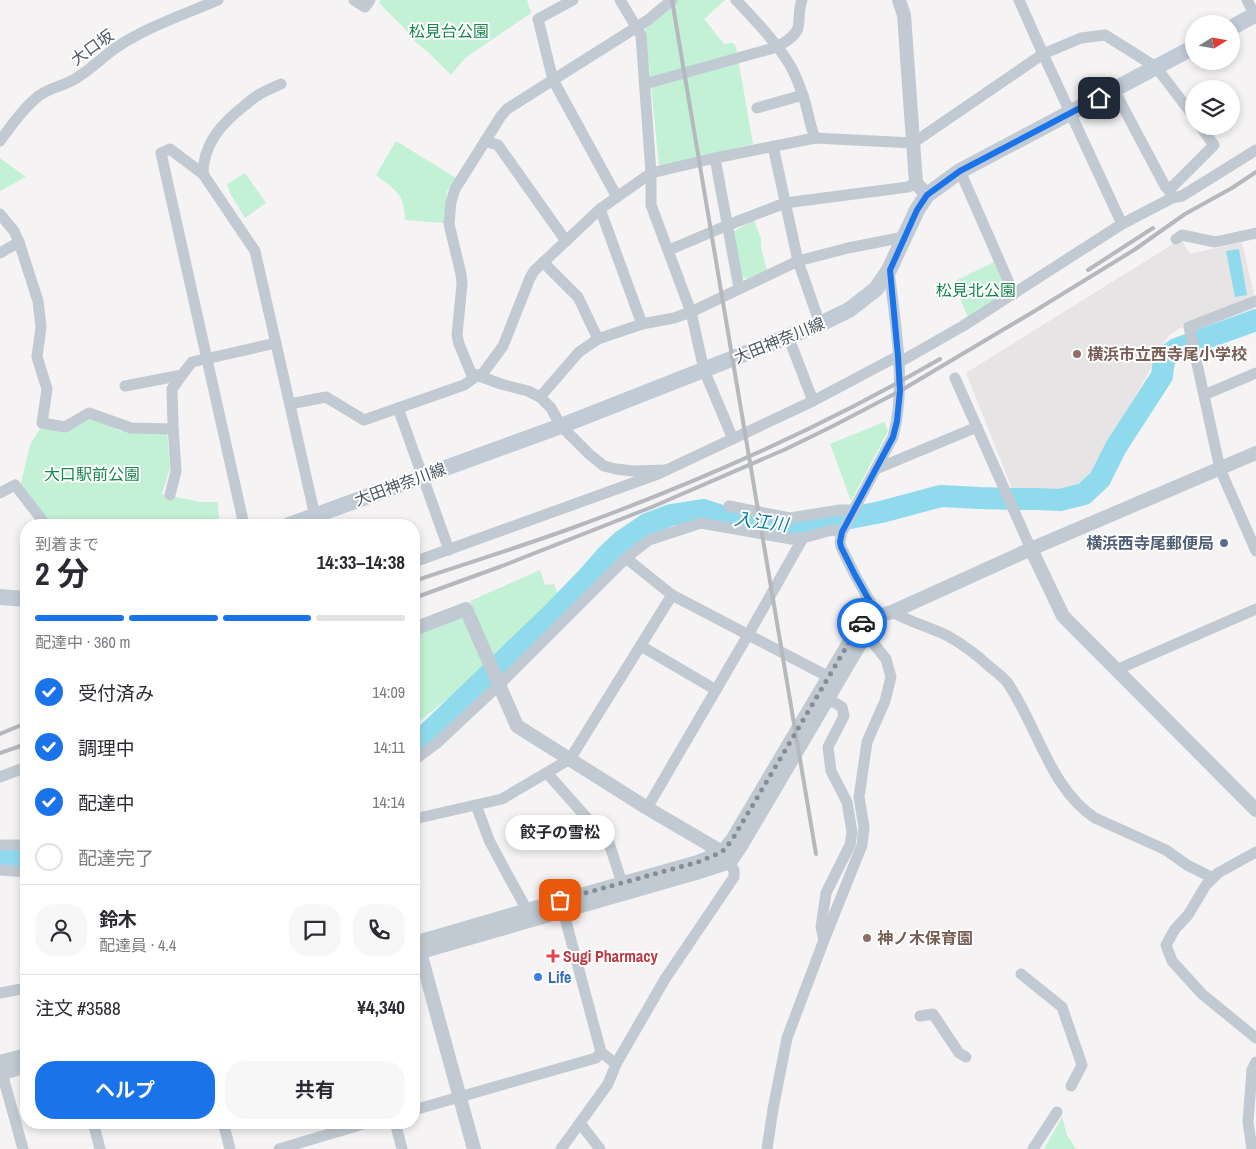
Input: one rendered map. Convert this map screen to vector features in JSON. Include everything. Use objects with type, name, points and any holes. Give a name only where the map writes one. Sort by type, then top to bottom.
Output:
[{"type":"main road","points":[[1240,23],[1256,15]]},
{"type":"main road","name":"大田神奈川線","points":[[306,519],[561,426],[820,324],[849,310],[876,289],[890,270],[917,210],[922,189],[960,171],[1185,52]]},
{"type":"main road","points":[[0,597],[20,599]]},
{"type":"street","name":"大口坂","points":[[0,141],[14,122],[41,94],[75,79],[114,49],[146,30],[218,0]]},
{"type":"street","points":[[354,0],[365,7],[370,0]]},
{"type":"street","points":[[574,0],[538,19],[553,80],[617,197]]},
{"type":"street","points":[[620,0],[641,34],[651,173],[651,205],[691,312],[704,370],[733,439]]},
{"type":"street","points":[[666,470],[634,471],[604,466],[561,426],[551,408],[540,397],[528,391],[501,384],[472,373],[457,335],[462,284],[449,224],[449,215],[455,189],[507,109],[648,20],[672,0]]},
{"type":"street","points":[[736,0],[777,47],[790,66],[807,106],[815,138]]},
{"type":"street","points":[[645,84],[777,47],[795,34],[798,27],[799,7],[802,0]]},
{"type":"street","points":[[669,250],[785,203],[908,187],[922,189],[913,143],[904,15],[899,0]]},
{"type":"street","points":[[1019,0],[1122,224]]},
{"type":"street","points":[[1247,0],[1256,15]]},
{"type":"street","points":[[290,404],[326,397],[364,420],[464,385],[480,376],[503,346],[534,271],[600,209],[651,173],[815,138],[913,143],[1043,54],[1081,38],[1105,35],[1156,68],[1185,106]]},
{"type":"street","points":[[204,174],[203,165],[206,154],[212,139],[224,123],[258,95],[281,84]]},
{"type":"street","points":[[1114,90],[1170,194],[1182,196],[1256,150]]},
{"type":"street","points":[[757,108],[803,95]]},
{"type":"street","points":[[420,560],[666,470],[898,360],[963,326],[1170,194],[1214,145],[1207,135]]},
{"type":"street","points":[[485,141],[498,145],[566,241]]},
{"type":"street","points":[[773,146],[798,261],[820,324]]},
{"type":"street","points":[[243,519],[161,154],[170,150],[204,174],[255,251],[315,516]]},
{"type":"street","points":[[715,158],[739,288]]},
{"type":"street","points":[[960,171],[1014,294]]},
{"type":"street","points":[[600,209],[642,324]]},
{"type":"street","points":[[0,214],[19,242],[38,301],[41,326],[37,357],[46,389],[42,422],[65,427],[89,413],[131,428],[174,429]]},
{"type":"street","points":[[1176,239],[1182,235],[1215,242],[1256,233]]},
{"type":"street","points":[[540,397],[579,352],[598,339],[642,324],[674,318],[691,312],[798,261],[848,248],[904,237]]},
{"type":"street","points":[[0,253],[19,242]]},
{"type":"street","points":[[543,262],[578,297],[598,339]]},
{"type":"street","points":[[878,616],[855,575],[840,542],[849,519],[893,437],[897,421],[900,391],[890,270]]},
{"type":"street","points":[[1256,302],[1189,328],[1220,469],[1256,551]]},
{"type":"street","points":[[788,336],[813,401]]},
{"type":"street","points":[[170,495],[176,471],[172,389],[192,362],[276,343]]},
{"type":"street","points":[[1204,395],[1256,373]]},
{"type":"street","points":[[125,386],[182,375]]},
{"type":"street","points":[[955,378],[1063,616],[1256,810]]},
{"type":"street","points":[[398,408],[449,550]]},
{"type":"street","points":[[876,469],[977,427]]},
{"type":"street","points":[[824,696],[829,677],[862,632],[878,616],[892,612],[1031,549],[1256,453]]},
{"type":"street","points":[[0,493],[15,485],[41,519]]},
{"type":"street","points":[[729,506],[790,518],[840,510],[849,519]]},
{"type":"street","points":[[420,756],[437,743],[499,684],[626,558],[649,540],[701,523],[791,539],[802,538],[832,530],[849,519]]},
{"type":"street","points":[[648,808],[802,538]]},
{"type":"street","points":[[626,558],[672,595],[829,677]]},
{"type":"street","points":[[420,818],[502,799],[570,760],[672,595]]},
{"type":"street","points":[[420,627],[466,609],[517,726],[726,857],[734,870],[734,877],[665,979],[616,1064],[608,1084],[561,1149]]},
{"type":"street","points":[[1116,670],[1256,610]]},
{"type":"street","points":[[892,612],[904,619],[934,630],[971,650],[1006,681],[1034,730],[1055,774],[1070,796],[1087,813],[1166,850],[1187,865],[1213,878]]},
{"type":"street","points":[[420,947],[561,906],[696,873],[726,857],[732,840],[824,696],[862,632]]},
{"type":"street","points":[[767,1149],[787,1038],[862,845],[864,827],[859,797],[867,742],[886,701],[890,677],[886,659],[862,632]]},
{"type":"street","points":[[641,646],[716,690]]},
{"type":"street","points":[[824,696],[842,707],[844,716],[828,747],[831,770],[847,802],[852,832],[850,845],[826,893],[821,927],[824,940]]},
{"type":"street","points":[[0,777],[20,769]]},
{"type":"street","points":[[548,773],[609,843],[622,883]]},
{"type":"street","points":[[476,805],[489,840],[527,910]]},
{"type":"street","points":[[0,845],[20,845]]},
{"type":"street","points":[[1256,852],[1218,873],[1206,885],[1188,915],[1175,929],[1166,945],[1172,962],[1202,994],[1256,1038]]},
{"type":"street","points":[[420,947],[527,910],[561,906],[622,883],[698,862],[726,857]]},
{"type":"street","points":[[0,870],[20,872]]},
{"type":"street","points":[[561,906],[601,1052],[616,1064]]},
{"type":"street","points":[[420,962],[474,1149]]},
{"type":"street","points":[[1020,974],[1062,1007],[1087,1064],[1071,1086]]},
{"type":"street","points":[[0,993],[20,989]]},
{"type":"street","points":[[920,1016],[933,1014],[959,1053],[966,1057]]},
{"type":"street","points":[[420,1108],[596,1058],[601,1052]]},
{"type":"street","points":[[1,1070],[20,1058]]},
{"type":"street","points":[[1252,1149],[1248,1122],[1252,1070],[1256,1062]]},
{"type":"street","points":[[1,1070],[20,1067]]},
{"type":"street","points":[[1,1070],[23,1149]]},
{"type":"street","points":[[1034,1149],[1057,1112]]},
{"type":"street","points":[[580,1123],[600,1149]]},
{"type":"street","points":[[95,1129],[100,1149]]},
{"type":"street","points":[[225,1129],[230,1149]]},
{"type":"street","points":[[279,1149],[346,1129]]},
{"type":"street","points":[[397,1129],[402,1149]]},
{"type":"shaded area","name":"横浜市立西寺尾小学校","points":[[1181,239],[1190,254],[1242,242],[1255,299],[1188,323],[1168,336],[1091,479],[1080,490],[1045,495],[1013,491],[966,373]]},
{"type":"green space","name":"松見台公園","points":[[381,0],[527,0],[531,13],[465,58],[451,75],[414,41],[415,39],[379,3]]},
{"type":"green space","points":[[677,0],[725,0],[704,19],[724,44],[733,43],[736,47],[753,144],[659,166],[645,26]]},
{"type":"green space","points":[[396,141],[456,178],[447,191],[444,223],[405,220],[403,203],[398,193],[376,175]]},
{"type":"green space","points":[[0,158],[26,177],[0,191]]},
{"type":"green space","points":[[245,173],[266,203],[245,218],[230,193],[227,184]]},
{"type":"green space","points":[[754,220],[761,239],[761,248],[767,270],[747,279],[741,276],[733,232]]},
{"type":"green space","name":"松見北公園","points":[[994,262],[1008,291],[968,317],[953,282]]},
{"type":"green space","name":"大口駅前公園","points":[[91,416],[120,431],[167,432],[170,468],[162,494],[200,502],[218,502],[219,519],[46,519],[20,487],[30,445],[41,427]]},
{"type":"green space","points":[[884,422],[888,431],[851,501],[830,444]]},
{"type":"green space","points":[[540,570],[545,585],[554,584],[560,600],[495,661],[470,601]]},
{"type":"green space","points":[[461,618],[467,622],[486,667],[420,721],[420,633]]},
{"type":"green space","points":[[1062,1117],[1067,1135],[1076,1149],[1044,1149]]},
{"type":"water","points":[[1239,249],[1247,295],[1235,297],[1226,251]]},
{"type":"waterway","name":"入江川","points":[[420,739],[553,613],[608,554],[622,541],[647,524],[671,515],[703,510],[731,519],[786,528],[881,512],[941,496],[1060,500],[1084,494],[1100,479],[1116,447],[1162,376],[1164,359],[1176,349],[1256,320]]},
{"type":"waterway","name":"入江川","points":[[0,858],[20,859]]},
{"type":"railway","points":[[672,0],[816,854]]},
{"type":"railway","points":[[420,596],[652,507],[786,449],[833,426],[900,391],[1033,312],[1134,250],[1185,214],[1232,188],[1256,172]]},
{"type":"railway","points":[[1088,270],[1153,228]]},
{"type":"railway","points":[[420,579],[572,528],[667,492],[806,430],[851,408],[940,359]]},
{"type":"railway","points":[[0,734],[20,726]]},
{"type":"railway","points":[[0,753],[20,746]]},
{"type":"way so far","points":[[560,900],[698,862],[722,852],[732,840],[862,623]]},
{"type":"place","name":"横浜市立西寺尾小学校","points":[[1077,354]]},
{"type":"place","name":"横浜西寺尾郵便局","points":[[1224,543]]},
{"type":"place","name":"餃子の雪松","points":[[560,900]]},
{"type":"place","name":"神ノ木保育園","points":[[867,938]]},
{"type":"place","name":"Sugi Pharmacy","points":[[553,956]]},
{"type":"place","name":"Life","points":[[538,977]]},
{"type":"route","points":[[862,623],[878,616],[855,575],[840,542],[842,532],[893,437],[897,421],[900,391],[890,270],[897,253],[917,210],[927,195],[960,171],[1099,98]]}]
